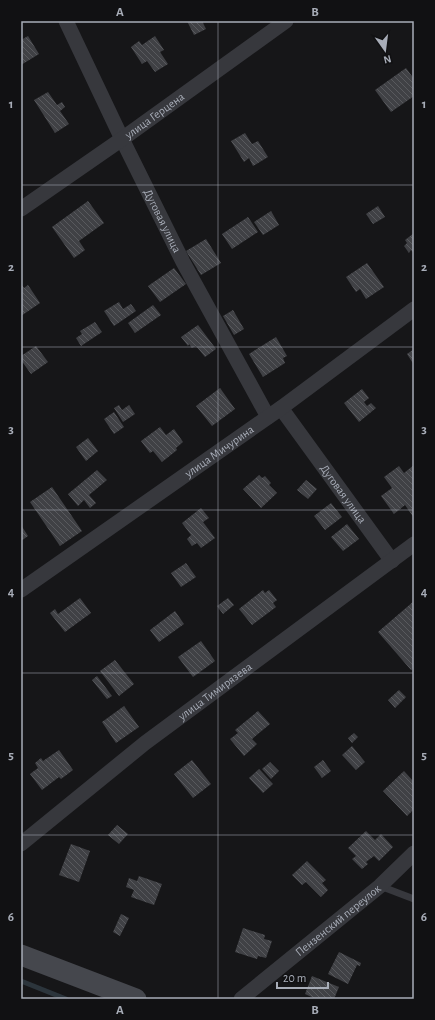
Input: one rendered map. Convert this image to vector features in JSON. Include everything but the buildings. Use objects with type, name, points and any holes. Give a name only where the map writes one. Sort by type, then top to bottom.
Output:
[{"type":"main road","points":[[21,955],[136,999]]},
{"type":"street","name":"Дуговая улица","points":[[66,21],[122,140],[183,262],[268,416]]},
{"type":"street","name":"улица Герцена","points":[[21,209],[122,140],[286,21]]},
{"type":"street","name":"улица Мичурина","points":[[21,590],[281,408],[414,308]]},
{"type":"street","name":"Дуговая улица","points":[[281,408],[392,561]]},
{"type":"street","name":"улица Тимирязева","points":[[21,844],[145,743],[414,544]]},
{"type":"street","name":"Пензенский переулок","points":[[241,999],[380,886],[414,853]]},
{"type":"lane","points":[[380,886],[414,899]]},
{"type":"waterway","points":[[21,981],[66,999]]}]
